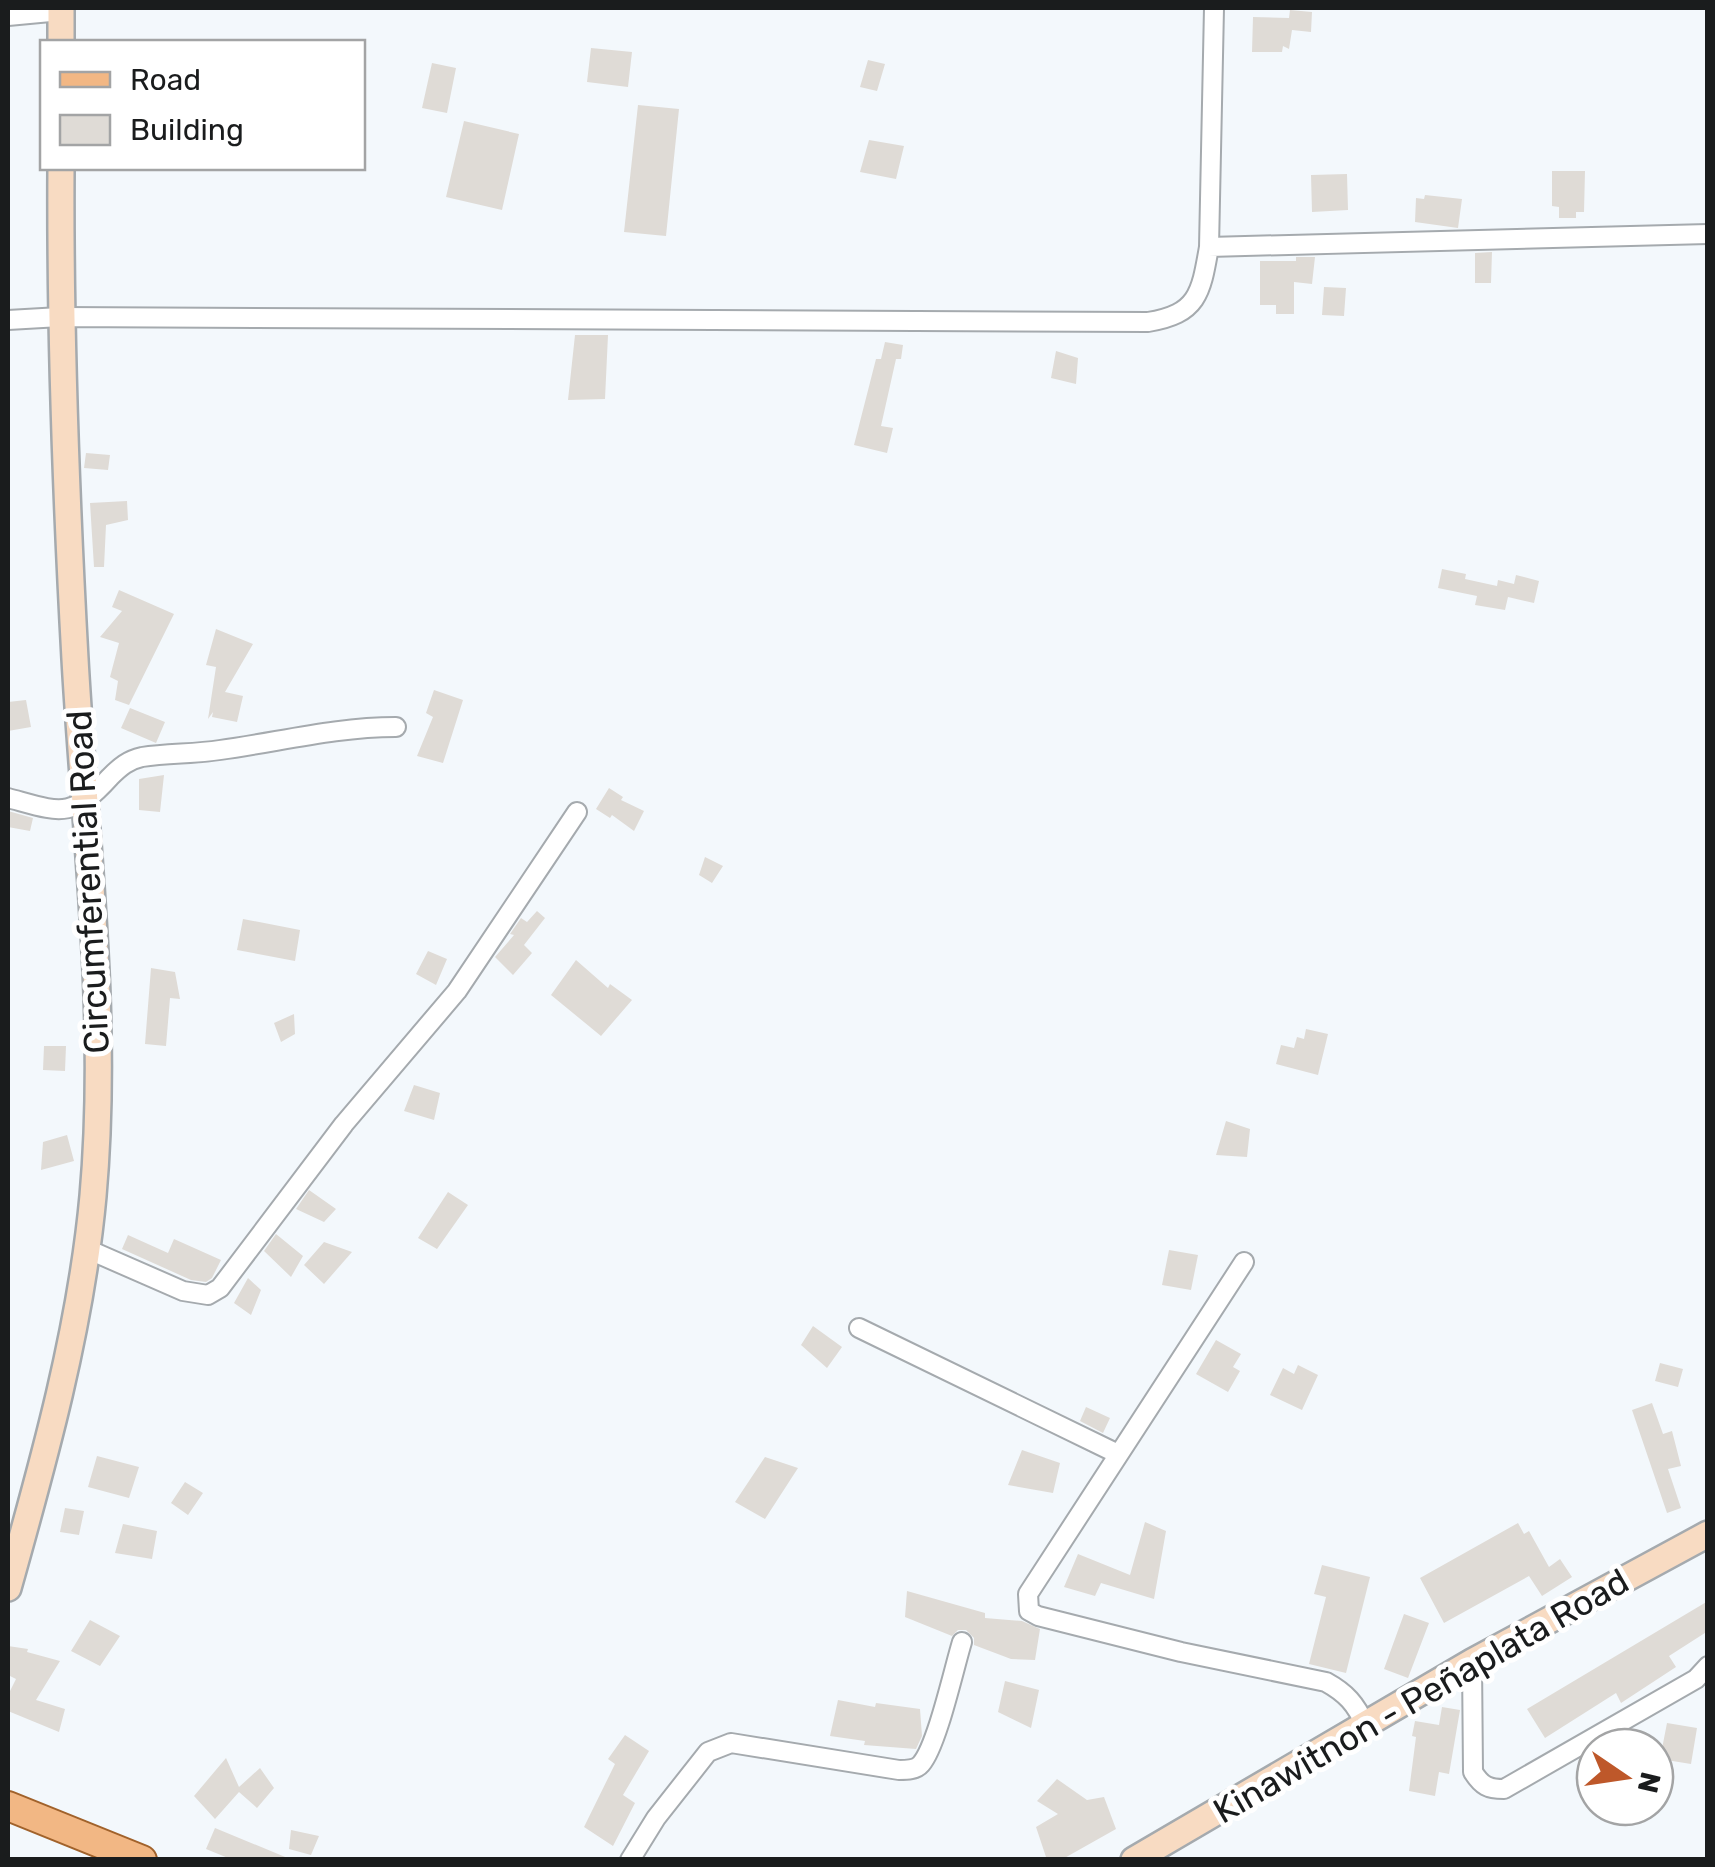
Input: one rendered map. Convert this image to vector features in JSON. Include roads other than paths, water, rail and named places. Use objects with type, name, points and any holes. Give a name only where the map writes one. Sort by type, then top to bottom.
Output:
[{"type":"main road","points":[[60,9],[60,40]]},
{"type":"main road","name":"Circumferential Road","points":[[8,1588],[40,1473],[86,1249],[97,1144],[98,1033],[74,641],[60,317],[60,170]]},
{"type":"main road","name":"Kinawitnon - Peñaplata Road","points":[[1134,1860],[1472,1662],[1708,1534]]},
{"type":"main road","points":[[8,1806],[142,1860]]},
{"type":"street","points":[[8,320],[60,317],[1148,322],[1174,318],[1192,303],[1203,280],[1209,246],[1214,8]]},
{"type":"street","points":[[8,16],[60,9]]},
{"type":"street","points":[[1209,246],[1708,234]]},
{"type":"street","points":[[8,798],[62,809],[86,804],[116,770],[140,758],[218,750],[330,730],[396,727]]},
{"type":"street","points":[[86,1249],[183,1291],[208,1295],[220,1288],[344,1124],[457,991],[577,812]]},
{"type":"street","points":[[1244,1262],[1028,1594],[1029,1611],[1180,1652],[1326,1682],[1344,1692],[1357,1706],[1365,1725]]},
{"type":"street","points":[[859,1328],[1118,1454]]},
{"type":"street","points":[[630,1860],[656,1818],[708,1752],[731,1743],[912,1770],[921,1764],[930,1747],[962,1642]]},
{"type":"street","points":[[1472,1662],[1473,1772],[1480,1784],[1490,1790],[1504,1790],[1696,1679],[1708,1666]]}]
